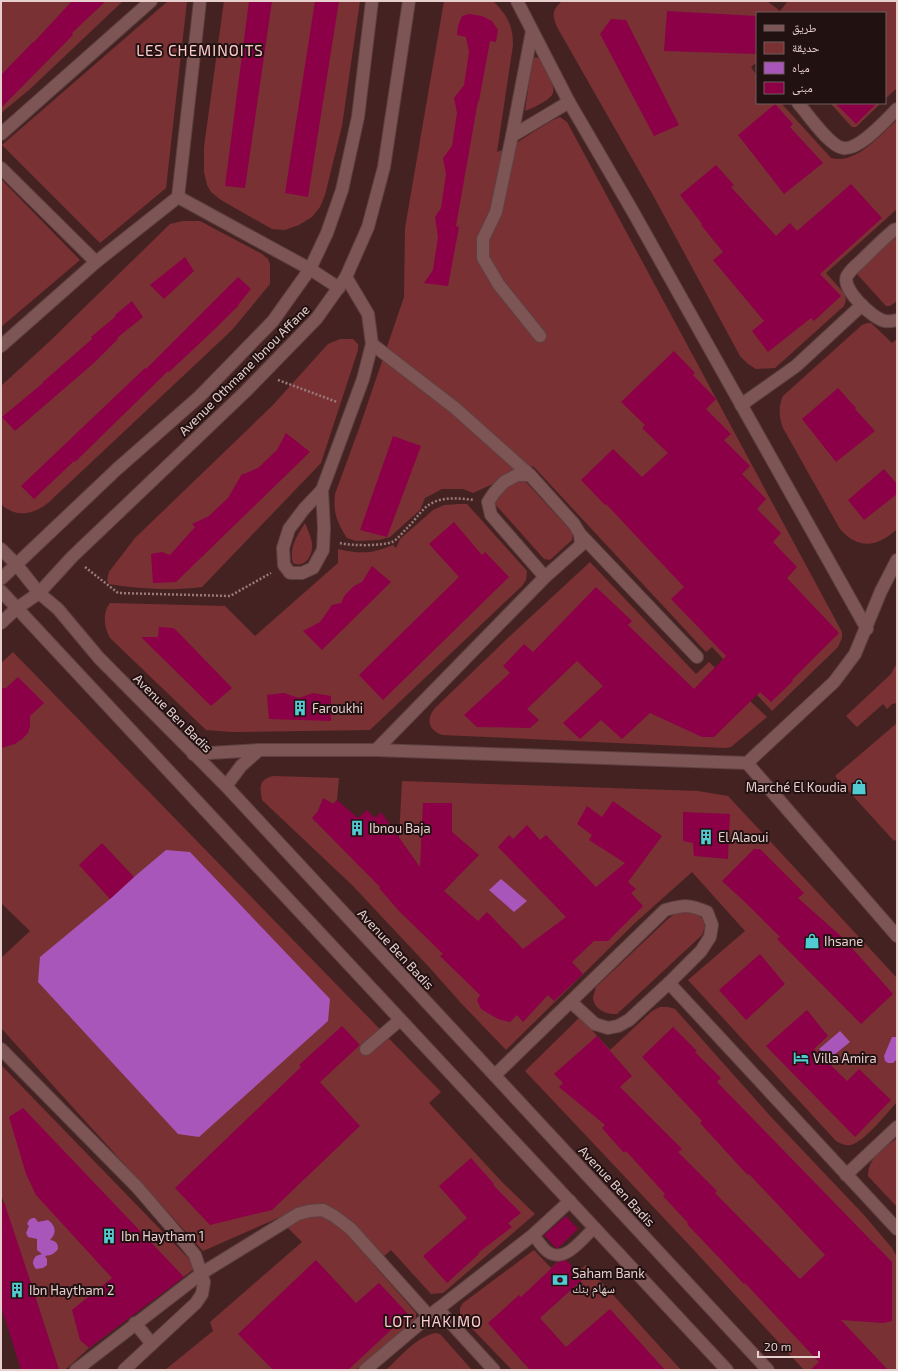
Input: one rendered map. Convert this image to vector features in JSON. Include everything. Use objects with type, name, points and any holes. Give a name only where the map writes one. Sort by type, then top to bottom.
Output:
[{"type":"street","points":[[1,134],[151,1]]},
{"type":"street","points":[[1,346],[96,262],[178,197],[200,1]]},
{"type":"street","name":"Avenue Othmane Ibnou Affane","points":[[1,579],[117,469],[200,396],[273,321],[310,269],[327,233],[342,190],[358,117],[372,1]]},
{"type":"street","name":"Avenue Othmane Ibnou Affane","points":[[1,623],[17,608],[39,593],[72,557],[263,374],[317,318],[346,277],[368,226],[384,167],[409,1]]},
{"type":"street","points":[[517,1],[569,102],[636,216],[867,629]]},
{"type":"street","points":[[532,32],[496,212],[483,239],[483,258],[499,285],[540,336]]},
{"type":"street","points":[[512,136],[569,102]]},
{"type":"street","points":[[799,104],[833,143],[843,148],[850,148],[859,144],[897,109]]},
{"type":"street","points":[[1,168],[96,262]]},
{"type":"street","points":[[178,197],[310,269],[338,288]]},
{"type":"street","points":[[897,229],[879,242],[847,276],[846,279],[849,289],[862,305],[875,316],[883,321],[893,322],[897,320]]},
{"type":"street","points":[[322,490],[304,509],[289,529],[283,548],[284,565],[290,573],[302,573],[313,568],[324,550],[322,490],[363,379],[372,344],[368,314],[346,277]]},
{"type":"street","points":[[741,405],[796,366],[862,305]]},
{"type":"street","points":[[372,344],[455,408],[530,475],[574,524],[580,534],[697,657]]},
{"type":"street","points":[[530,475],[517,475],[504,482],[494,492],[488,502],[491,515],[545,577]]},
{"type":"street","points":[[376,750],[545,577],[580,545],[580,534]]},
{"type":"street","name":"Avenue Ben Badis","points":[[1,549],[16,564],[39,593],[58,609],[99,658],[226,786],[768,1370]]},
{"type":"street","points":[[193,754],[259,750],[376,750],[747,763],[834,682],[856,654],[881,591],[897,560]]},
{"type":"street","points":[[1,591],[727,1370]]},
{"type":"street","points":[[226,786],[241,766],[259,750]]},
{"type":"street","points":[[747,763],[897,936]]},
{"type":"street","points":[[495,1075],[666,910],[680,906],[693,906],[708,912],[712,925],[710,937],[701,950],[669,983],[629,1020],[618,1026],[608,1028],[595,1024],[571,1002]]},
{"type":"street","points":[[669,983],[897,1229]]},
{"type":"street","points":[[366,1049],[400,1020]]},
{"type":"street","points":[[1,1049],[137,1187],[195,1255],[202,1273],[204,1282],[202,1294],[196,1303],[124,1370]]},
{"type":"street","points":[[846,1175],[897,1127]]},
{"type":"street","points":[[365,1370],[433,1312],[533,1235],[570,1201]]},
{"type":"street","points":[[76,1370],[135,1323],[202,1273],[298,1214],[309,1211],[323,1210],[334,1216],[351,1229],[433,1312],[494,1370]]},
{"type":"street","points":[[135,1323],[152,1344]]},
{"type":"lane","points":[[533,1235],[548,1252],[559,1256],[569,1252],[594,1228]]},
{"type":"path","points":[[263,374],[352,407]]},
{"type":"path","points":[[324,540],[348,545],[368,545],[392,542],[413,523],[426,507],[436,501],[448,498],[488,502]]},
{"type":"path","points":[[72,557],[118,593],[230,596],[284,565]]},
{"type":"green space","points":[[1,1],[123,1],[29,90],[1,113]]},
{"type":"green space","points":[[168,1],[187,1],[166,188],[100,243],[2,145]]},
{"type":"green space","points":[[224,1],[360,1],[342,126],[325,195],[320,207],[312,217],[299,225],[285,230],[272,229],[221,200],[211,192],[207,185],[204,172],[204,147]]},
{"type":"green space","points":[[444,1],[493,1],[502,11],[512,32],[513,45],[497,152],[513,145],[544,125],[560,117],[567,122],[842,632],[842,638],[838,647],[772,711],[712,647],[706,652],[533,466],[473,493],[463,489],[442,489],[425,498],[420,510],[390,537],[379,540],[356,541],[347,538],[336,517],[335,494],[404,297],[405,228]]},
{"type":"green space","points":[[562,1],[767,1],[780,11],[788,1],[897,1],[897,88],[886,98],[886,12],[756,12],[756,63],[751,67],[756,74],[756,104],[782,104],[831,158],[840,159],[858,153],[867,147],[897,120],[897,209],[826,273],[845,294],[846,300],[844,306],[775,368],[756,369],[740,356],[654,197],[557,27],[554,19],[556,7]]},
{"type":"green space","points":[[535,57],[539,58],[552,82],[553,91],[552,95],[542,103],[525,111],[532,62]]},
{"type":"green space","points":[[831,104],[880,104],[856,127],[852,127]]},
{"type":"green space","points":[[1,179],[80,260],[1,327]]},
{"type":"green space","points":[[183,221],[200,221],[262,254],[268,259],[270,264],[270,284],[232,330],[48,503],[36,510],[24,513],[18,513],[6,508],[1,504],[1,386],[50,341],[170,224]]},
{"type":"green space","points":[[896,237],[897,301],[890,306],[886,306],[857,274],[857,270]]},
{"type":"green space","points":[[871,323],[892,343],[897,339],[897,529],[883,540],[868,544],[854,540],[840,529],[783,428],[780,412],[780,404],[783,396],[862,325]]},
{"type":"green space","points":[[340,339],[353,339],[358,344],[358,350],[321,463],[202,587],[156,589],[109,584],[107,580],[109,572],[135,538],[272,406],[328,344]]},
{"type":"green space","points":[[515,480],[525,481],[573,533],[572,540],[550,560],[544,559],[495,504],[494,499]]},
{"type":"green space","points":[[467,504],[527,571],[526,580],[522,586],[370,730],[232,732],[206,730],[110,638],[108,634],[105,625],[105,616],[107,607],[110,603],[225,606],[255,636],[338,563],[338,549],[353,552],[372,552],[393,545],[396,548],[400,539],[433,510],[444,505]]},
{"type":"green space","points":[[305,523],[312,542],[312,548],[310,556],[306,562],[297,564],[293,563],[292,552],[297,537]]},
{"type":"green space","points":[[590,562],[696,674],[709,662],[767,717],[731,747],[725,748],[442,735],[437,733],[430,724],[430,716],[435,708]]},
{"type":"green space","points":[[13,652],[441,1092],[429,1103],[502,1182],[535,1214],[443,1293],[431,1294],[391,1250],[374,1265],[416,1313],[416,1317],[414,1321],[356,1370],[165,1370],[213,1331],[210,1322],[302,1242],[278,1218],[203,1251],[1,1028],[1,958],[30,931],[1,903],[1,663]]},
{"type":"green space","points":[[897,663],[897,703],[892,704],[887,709],[883,704],[857,727],[846,716],[891,674]]},
{"type":"green space","points":[[897,723],[897,839],[894,841],[835,776]]},
{"type":"green space","points":[[273,776],[339,778],[337,800],[333,804],[326,800],[321,804],[318,811],[362,868],[399,837],[402,781],[698,791],[728,796],[897,978],[897,1102],[876,1126],[857,1142],[847,1145],[836,1141],[688,980],[745,931],[692,872],[635,923],[506,1050],[352,885],[262,800],[262,782]]},
{"type":"green space","points":[[676,913],[696,913],[703,919],[705,927],[702,935],[617,1014],[605,1012],[598,1008],[595,1005],[593,997],[596,987],[668,919]]},
{"type":"green space","points":[[660,1007],[675,1009],[772,1118],[864,1215],[892,1248],[897,1257],[896,1370],[804,1370],[692,1248],[525,1071],[580,1017],[610,1050],[652,1011]]},
{"type":"green space","points":[[1,1065],[189,1259],[194,1269],[89,1348],[65,1370],[59,1370],[1,1194]]},
{"type":"green space","points":[[897,1138],[897,1207],[868,1176],[869,1169],[874,1159],[882,1150]]},
{"type":"green space","points":[[534,1250],[551,1268],[563,1257],[577,1272],[586,1265],[681,1370],[512,1370],[460,1316],[460,1308],[463,1303]]},
{"type":"green space","points":[[435,1333],[440,1334],[472,1370],[386,1370],[414,1343],[428,1335]]},
{"type":"water","points":[[166,850],[190,852],[330,999],[328,1021],[199,1137],[178,1134],[38,982],[40,957]]},
{"type":"water","points":[[501,879],[527,901],[514,912],[489,890]]},
{"type":"water","points":[[840,1031],[850,1042],[829,1059],[819,1049]]},
{"type":"water","points":[[892,1037],[897,1037],[897,1059],[893,1063],[888,1063],[885,1061],[884,1056]]},
{"type":"water","points":[[32,1218],[35,1218],[38,1222],[48,1220],[53,1225],[55,1230],[54,1235],[50,1240],[54,1241],[58,1245],[58,1249],[53,1254],[45,1256],[47,1259],[47,1265],[43,1268],[36,1269],[33,1264],[36,1256],[42,1254],[37,1250],[37,1239],[28,1237],[26,1233],[29,1226],[27,1224]]},
{"type":"building","points":[[72,1],[106,1],[72,33],[73,35],[1,108],[1,75]]},
{"type":"building","points":[[249,1],[272,1],[245,188],[225,186]]},
{"type":"building","points":[[315,1],[339,1],[308,197],[285,193]]},
{"type":"building","points":[[667,11],[756,16],[756,54],[664,51]]},
{"type":"building","points":[[469,14],[482,16],[492,21],[498,30],[496,42],[490,41],[478,101],[456,226],[459,227],[448,286],[424,283],[433,270],[438,237],[435,217],[441,208],[446,174],[443,158],[452,146],[457,113],[454,98],[464,85],[469,52],[466,37],[457,35],[458,26],[462,16]]},
{"type":"building","points":[[611,19],[626,20],[679,125],[654,136],[600,34]]},
{"type":"building","points":[[775,104],[793,124],[790,127],[823,163],[784,194],[738,135]]},
{"type":"building","points":[[836,104],[876,104],[856,124]]},
{"type":"building","points":[[716,165],[734,185],[731,187],[776,236],[790,223],[797,231],[851,184],[882,218],[820,274],[841,296],[814,321],[811,318],[768,352],[752,331],[764,321],[713,260],[723,252],[701,225],[702,224],[680,195]]},
{"type":"building","points":[[185,257],[194,271],[164,299],[150,285]]},
{"type":"building","points":[[238,277],[251,289],[239,305],[169,372],[168,371],[75,462],[74,461],[34,499],[21,486],[145,368],[146,369]]},
{"type":"building","points":[[132,301],[143,317],[117,338],[118,339],[95,362],[15,431],[2,417],[43,383],[92,339],[91,337]]},
{"type":"building","points":[[674,351],[695,373],[693,375],[716,399],[706,409],[731,434],[724,440],[750,466],[742,474],[766,499],[757,509],[781,533],[773,542],[797,567],[787,578],[839,633],[771,702],[760,692],[714,737],[702,737],[650,713],[622,739],[601,720],[580,739],[563,723],[603,686],[577,661],[527,709],[539,720],[530,728],[477,727],[464,715],[510,673],[503,666],[524,644],[533,652],[596,587],[632,621],[628,625],[694,689],[726,656],[671,599],[684,587],[606,504],[605,505],[581,480],[613,449],[642,477],[668,453],[642,428],[645,425],[621,402]]},
{"type":"building","points":[[838,388],[875,431],[836,462],[802,419]]},
{"type":"building","points":[[286,433],[310,452],[176,582],[153,583],[151,554],[162,552],[170,555],[195,527],[192,524],[209,516],[228,498],[242,474],[258,468],[277,450]]},
{"type":"building","points":[[393,436],[421,446],[387,537],[360,530]]},
{"type":"building","points":[[884,469],[897,484],[897,494],[864,520],[848,500]]},
{"type":"building","points":[[454,522],[482,555],[485,552],[509,577],[383,700],[359,675],[459,577],[429,544]]},
{"type":"building","points":[[372,566],[391,582],[322,650],[303,631],[320,622],[332,605],[341,603],[345,595],[354,586],[362,582]]},
{"type":"building","points":[[159,627],[173,628],[176,630],[232,688],[211,706],[141,637],[158,637]]},
{"type":"building","points":[[18,677],[44,703],[30,716],[28,733],[15,744],[1,748],[1,688],[6,688]]},
{"type":"building","name":"Faroukhi","points":[[284,693],[299,698],[313,693],[331,696],[331,721],[269,719],[267,695]]},
{"type":"building","points":[[323,798],[333,804],[337,800],[358,818],[367,810],[375,818],[381,812],[420,867],[423,803],[452,803],[452,832],[479,855],[444,891],[478,921],[487,912],[523,949],[566,917],[498,847],[509,835],[513,839],[527,825],[540,840],[546,835],[596,887],[625,863],[589,840],[592,835],[577,824],[587,806],[602,817],[613,801],[662,836],[628,882],[636,889],[631,893],[643,906],[608,941],[594,941],[572,962],[583,974],[554,1001],[548,995],[523,1022],[517,1015],[510,1022],[498,1019],[481,1009],[477,1000],[480,995],[440,956],[443,954],[399,911],[379,888],[380,887],[312,818],[318,811]]},
{"type":"building","name":"El Alaoui","points":[[683,812],[730,814],[728,859],[694,856],[693,843],[683,841]]},
{"type":"building","points":[[102,843],[134,877],[110,899],[79,865]]},
{"type":"building","points":[[754,849],[760,849],[804,893],[798,898],[843,938],[893,994],[861,1024],[777,939],[780,937],[722,881]]},
{"type":"building","points":[[760,954],[785,984],[746,1020],[719,990]]},
{"type":"building","points":[[807,1010],[828,1036],[814,1049],[847,1081],[859,1069],[891,1100],[855,1137],[766,1046]]},
{"type":"building","points":[[342,1026],[360,1045],[320,1082],[360,1126],[272,1210],[210,1225],[175,1188],[301,1067],[299,1065]]},
{"type":"building","points":[[673,1027],[721,1078],[717,1082],[892,1262],[892,1321],[883,1323],[841,1320],[888,1370],[810,1370],[819,1362],[687,1224],[688,1223],[663,1196],[665,1194],[626,1151],[624,1153],[602,1128],[605,1125],[559,1087],[563,1083],[554,1074],[597,1036],[632,1076],[620,1087],[682,1149],[678,1152],[717,1191],[715,1193],[800,1279],[825,1255],[749,1174],[748,1175],[742,1169],[700,1123],[702,1121],[642,1057]]},
{"type":"building","name":"Ibn Haytham 1","points":[[23,1108],[184,1277],[89,1348],[80,1340],[72,1310],[112,1278],[36,1195],[26,1174],[9,1117]]},
{"type":"building","points":[[471,1158],[494,1184],[493,1185],[521,1213],[508,1223],[512,1227],[478,1253],[479,1254],[447,1283],[423,1256],[467,1218],[439,1186]]},
{"type":"building","name":"Ibn Haytham 2","points":[[4,1202],[59,1370],[21,1370],[1,1306],[1,1203]]},
{"type":"building","points":[[566,1216],[578,1229],[558,1248],[556,1248],[544,1235]]},
{"type":"building","points":[[316,1260],[356,1303],[379,1283],[408,1314],[348,1370],[273,1370],[238,1334]]},
{"type":"building","points":[[566,1260],[583,1279],[540,1318],[566,1347],[610,1309],[665,1370],[530,1370],[511,1349],[488,1323],[519,1295],[521,1297],[558,1262]]},
{"type":"place","name":"Faroukhi","points":[[300,708]]},
{"type":"place","name":"Marché El Koudia","points":[[859,787]]},
{"type":"place","name":"Ibnou Baja","points":[[357,828]]},
{"type":"place","name":"El Alaoui","points":[[706,837]]},
{"type":"place","name":"Ihsane","points":[[812,941]]},
{"type":"place","name":"Villa Amira","points":[[801,1058]]},
{"type":"place","name":"Ibn Haytham 1","points":[[109,1236]]},
{"type":"place","name":"Saham Bank سهام بنك","points":[[560,1280]]},
{"type":"place","name":"Ibn Haytham 2","points":[[17,1290]]},
{"type":"district","name":"LES CHEMINOITS","points":[[200,50]]},
{"type":"district","name":"LOT. HAKIMO","points":[[433,1321]]}]
